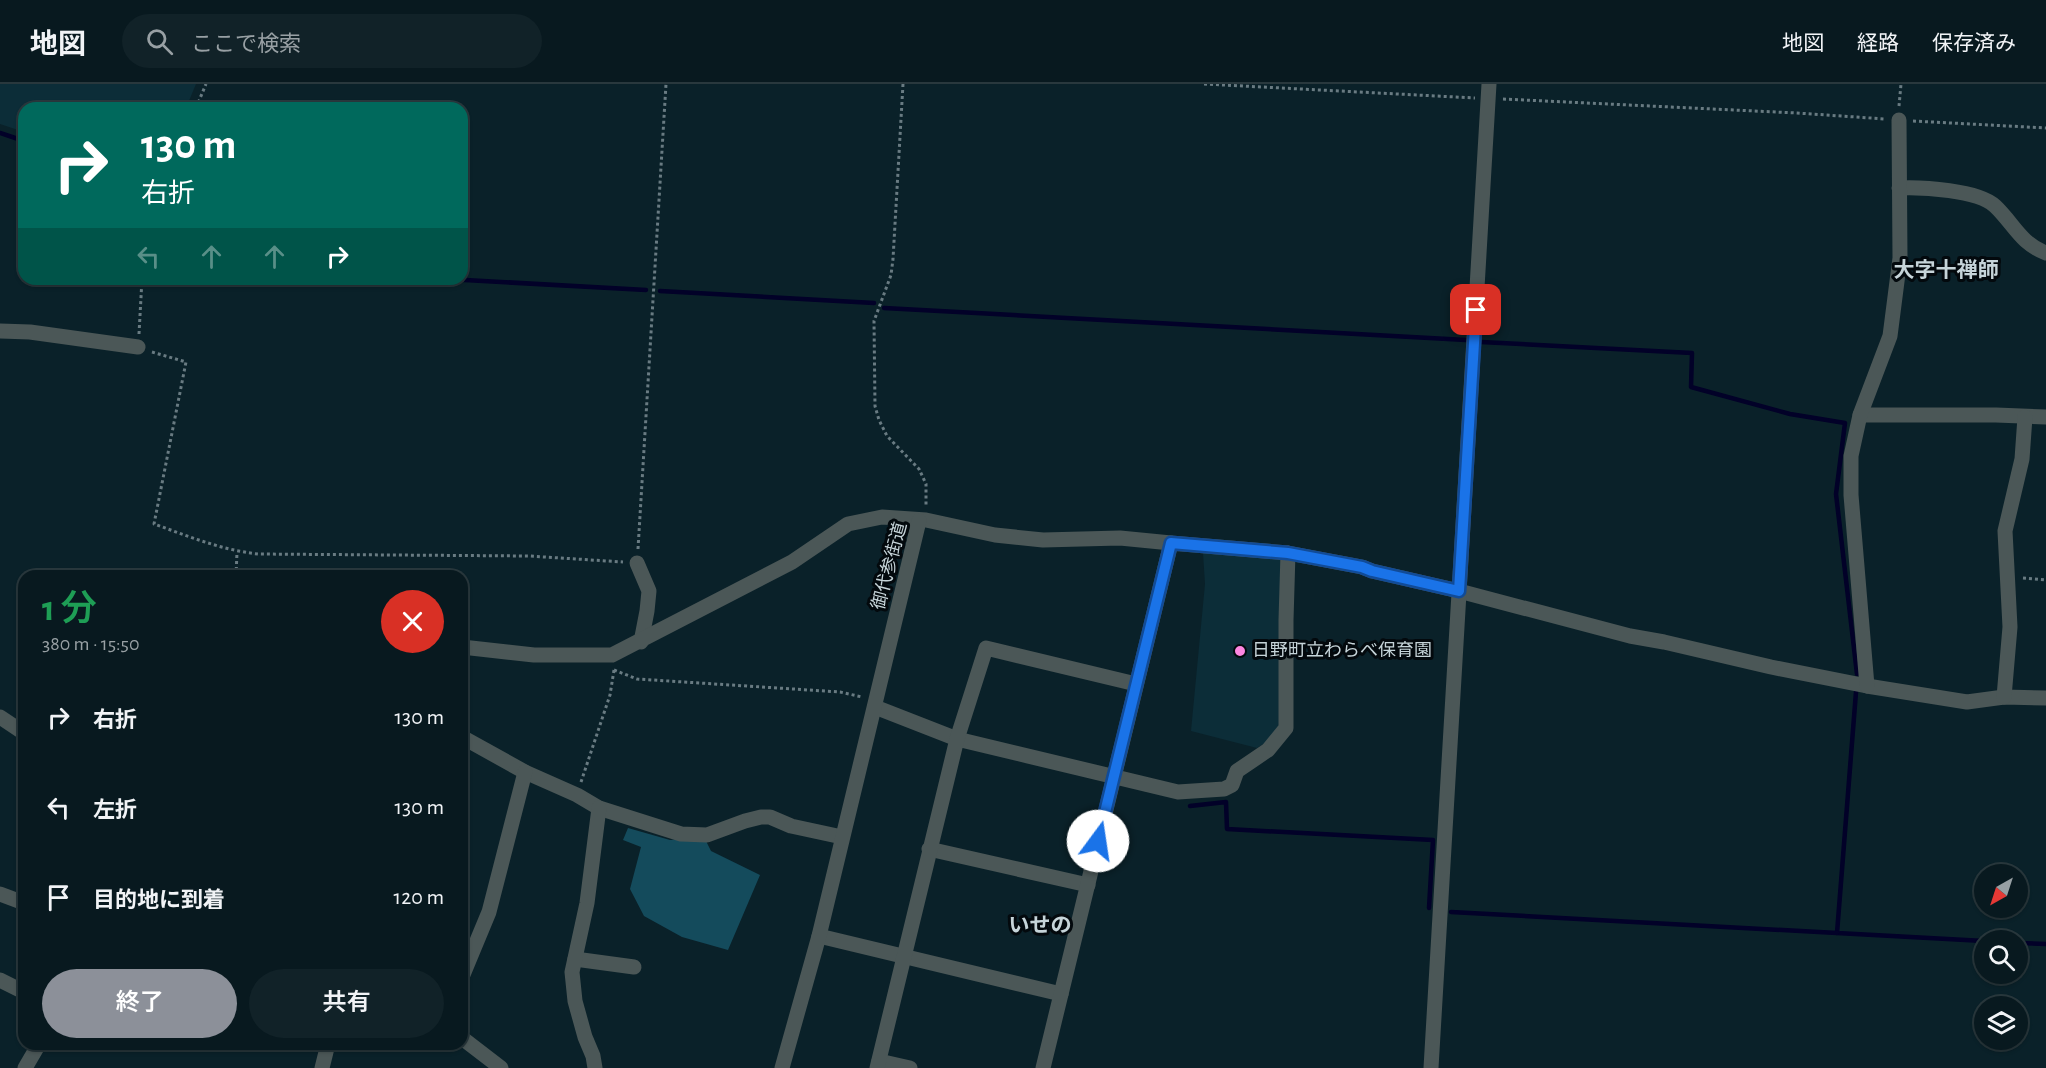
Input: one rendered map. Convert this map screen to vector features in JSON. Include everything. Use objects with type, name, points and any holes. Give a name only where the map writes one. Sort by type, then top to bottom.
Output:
[{"type":"street","points":[[1431,1068],[1489,91]]},
{"type":"street","points":[[1867,686],[1851,495],[1851,456],[1860,415],[1890,336],[1900,258],[1899,120]]},
{"type":"street","points":[[1899,188],[1922,187],[1983,197],[1994,205],[2030,246],[2046,253]]},
{"type":"street","points":[[0,331],[30,332],[138,347]]},
{"type":"street","points":[[1860,415],[2046,417]]},
{"type":"street","points":[[2004,697],[2010,627],[2005,531],[2022,459],[2025,417]]},
{"type":"street","points":[[468,649],[613,663],[640,642],[792,562],[849,524],[882,517],[922,520],[995,536],[1043,540],[1120,538],[1288,553],[1362,567],[1630,636],[1867,686],[1967,702],[2004,697],[2046,698]]},
{"type":"street","name":"御代参街道","points":[[782,1068],[819,936],[922,520]]},
{"type":"street","points":[[1043,1068],[1171,543]]},
{"type":"street","points":[[875,707],[957,739],[1178,792],[1224,789],[1232,785],[1237,771],[1268,750],[1286,728],[1288,553]]},
{"type":"street","points":[[637,563],[649,591],[640,642]]},
{"type":"street","points":[[910,1068],[878,1064],[957,739],[986,648],[1136,684]]},
{"type":"street","points":[[0,717],[18,729]]},
{"type":"street","points":[[468,740],[525,772],[577,795],[599,808],[681,834],[707,835],[745,821],[770,817],[791,825],[842,837]]},
{"type":"street","points":[[468,963],[489,912],[525,772]]},
{"type":"street","points":[[595,1068],[575,1001],[572,972],[587,903],[599,808]]},
{"type":"street","points":[[929,849],[1088,885]]},
{"type":"street","points":[[0,894],[18,901]]},
{"type":"street","points":[[819,936],[1061,994]]},
{"type":"street","points":[[575,959],[634,968]]},
{"type":"street","points":[[0,980],[18,989]]},
{"type":"street","points":[[468,1043],[501,1068]]},
{"type":"street","points":[[25,1068],[36,1050]]},
{"type":"street","points":[[322,1068],[326,1050]]},
{"type":"path","points":[[198,102],[206,84]]},
{"type":"path","points":[[142,285],[138,347],[186,362],[154,524],[237,552],[258,554],[529,556],[637,563],[666,84]]},
{"type":"path","name":"御代参街道","points":[[903,84],[893,259],[891,275],[874,321],[876,406],[879,420],[888,436],[919,469],[926,484],[922,520]]},
{"type":"path","points":[[1204,84],[1489,91],[2046,128]]},
{"type":"path","points":[[1899,120],[1901,84]]},
{"type":"path","points":[[236,570],[237,552]]},
{"type":"path","points":[[2006,576],[2046,580]]},
{"type":"path","points":[[577,795],[610,695],[613,663],[637,679],[840,693],[867,699],[875,707]]},
{"type":"shaded area","points":[[0,84],[196,84],[188,102],[18,102],[18,130],[0,124]]},
{"type":"shaded area","name":"日野町立わらべ保育園","points":[[1203,553],[1280,556],[1284,563],[1281,723],[1268,741],[1257,748],[1191,731],[1205,584]]},
{"type":"shaded area","points":[[628,828],[670,840],[704,837],[711,851],[760,875],[728,950],[682,937],[644,916],[630,889],[641,847],[623,840]]},
{"type":"waterway","points":[[0,133],[18,139]]},
{"type":"waterway","points":[[468,280],[646,290]]},
{"type":"waterway","points":[[660,291],[874,303]]},
{"type":"waterway","points":[[884,308],[1466,340]]},
{"type":"waterway","points":[[1481,342],[1692,353],[1691,387],[1790,414],[1845,423],[1836,494],[1857,674]]},
{"type":"waterway","points":[[1856,692],[1837,933],[1974,940]]},
{"type":"waterway","points":[[1190,806],[1226,802],[1227,829],[1433,840],[1429,908]]},
{"type":"waterway","points":[[1451,912],[1837,933]]},
{"type":"waterway","points":[[2028,943],[2046,944]]},
{"type":"place","name":"日野町立わらべ保育園","points":[[1240,651]]},
{"type":"district","name":"大字十禅師","points":[[1946,270]]},
{"type":"district","name":"いせの","points":[[1040,925]]},
{"type":"route","points":[[1098,841],[1171,543],[1288,553],[1362,567],[1459,591],[1476,310]]}]
